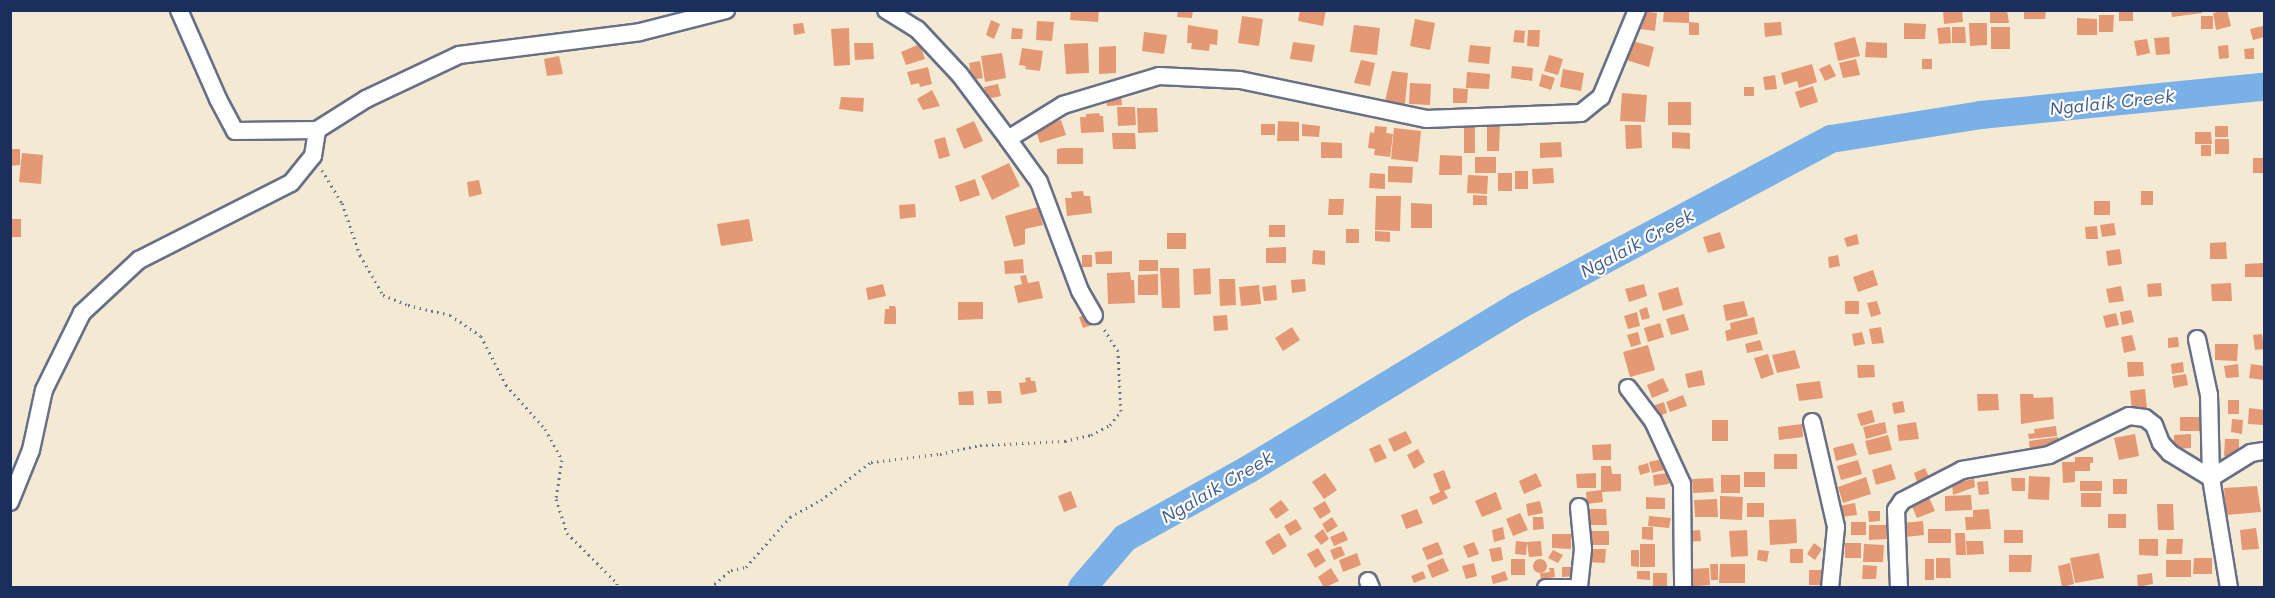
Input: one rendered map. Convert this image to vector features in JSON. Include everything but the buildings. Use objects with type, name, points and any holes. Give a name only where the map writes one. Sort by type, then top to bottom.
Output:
[{"type":"street","points":[[179,10],[218,99],[235,131],[317,130],[366,99],[459,55],[640,32],[726,10]]},
{"type":"street","points":[[886,10],[916,29],[960,75],[1039,182],[1080,291],[1094,315]]},
{"type":"street","points":[[1008,139],[1063,105],[1159,76],[1240,80],[1426,119],[1581,113],[1601,97],[1637,10]]},
{"type":"street","points":[[10,502],[31,450],[44,390],[82,313],[139,260],[291,183],[314,156],[317,130]]},
{"type":"street","points":[[2197,339],[2209,395],[2211,478],[2229,588]]},
{"type":"street","points":[[1628,388],[1653,421],[1682,484],[1683,588]]},
{"type":"street","points":[[1899,588],[1896,510],[1902,501],[1962,470],[2049,455],[2129,416],[2145,418],[2154,425],[2161,443],[2170,453],[2211,478]]},
{"type":"street","points":[[1812,422],[1836,527],[1830,588]]},
{"type":"street","points":[[2211,478],[2251,453],[2265,451]]},
{"type":"street","points":[[1579,507],[1583,549],[1580,588]]},
{"type":"street","points":[[1546,588],[1569,588]]},
{"type":"path","points":[[314,156],[342,203],[360,255],[383,295],[408,305],[450,315],[481,336],[506,385],[545,429],[562,459],[556,499],[567,533],[617,583],[617,588]]},
{"type":"path","points":[[710,588],[731,570],[746,567],[790,518],[821,500],[871,462],[940,454],[980,446],[1065,441],[1091,435],[1110,425],[1121,411],[1118,351],[1094,315]]},
{"type":"waterway","name":"Ngalaik Creek","points":[[1082,588],[1125,538],[1249,469],[1518,306],[1831,139],[1981,115],[2264,87]]}]
